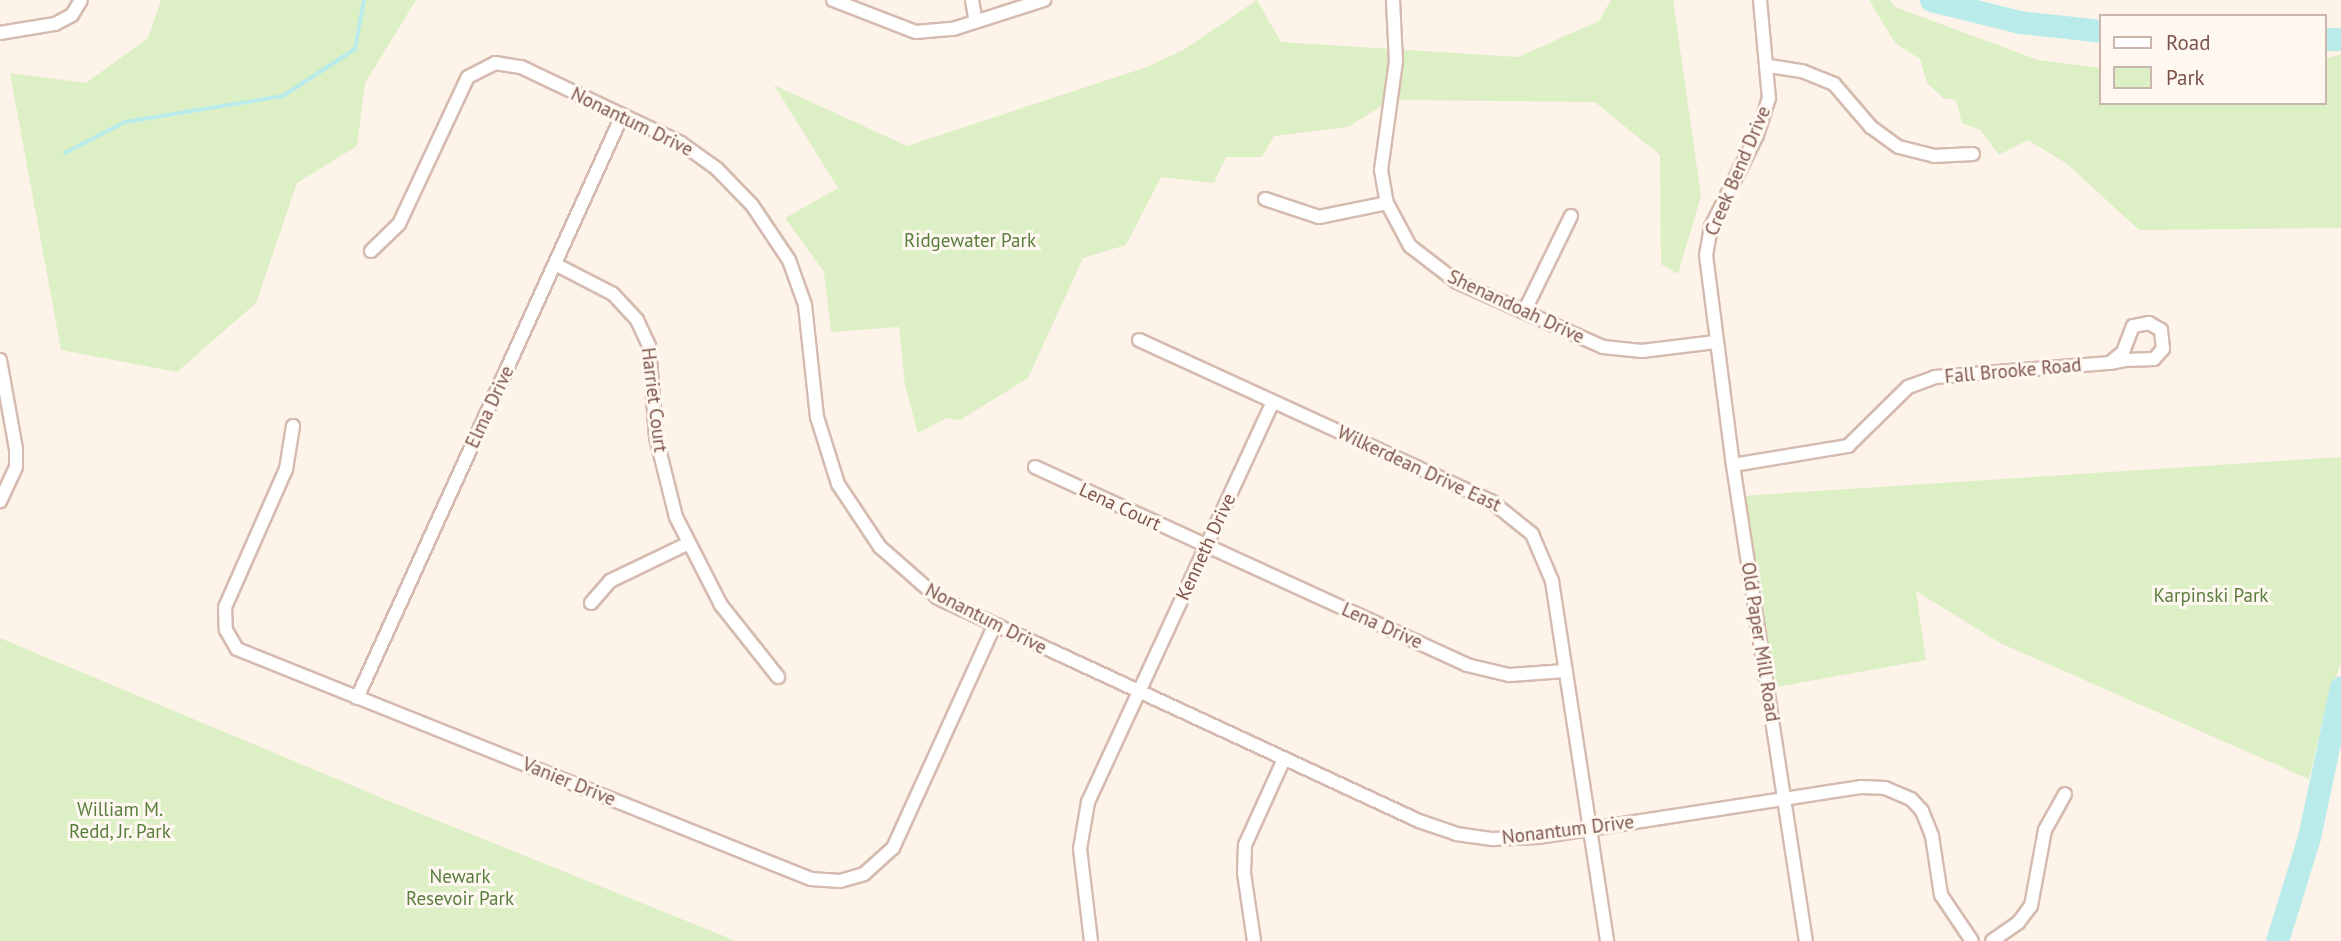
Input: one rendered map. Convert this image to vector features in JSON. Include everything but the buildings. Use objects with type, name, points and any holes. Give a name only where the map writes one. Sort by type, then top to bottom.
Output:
[{"type":"street","points":[[0,33],[55,24],[72,15],[81,0]]},
{"type":"street","points":[[833,0],[916,32],[976,22],[1044,0]]},
{"type":"street","points":[[972,0],[976,22]]},
{"type":"street","name":"Shenandoah Drive","points":[[1393,0],[1396,61],[1381,154],[1387,203],[1400,233],[1425,261],[1457,282],[1580,340],[1612,349],[1642,351],[1716,342]]},
{"type":"street","name":"Creek Bend Drive","points":[[1716,342],[1708,241],[1763,118],[1769,66],[1760,0]]},
{"type":"street","name":"Nonantum Drive","points":[[371,251],[399,223],[462,85],[476,69],[495,63],[521,67],[700,155],[766,222],[789,260],[805,306],[822,440],[849,506],[880,547],[919,585],[994,626],[1138,693],[1456,834],[1515,839],[1785,799],[1885,788],[1911,799],[1922,811],[1931,836],[1941,895],[1972,941]]},
{"type":"street","points":[[1769,66],[1802,71],[1835,84],[1871,127],[1899,147],[1934,156],[1973,155]]},
{"type":"street","name":"Elma Drive","points":[[357,698],[622,116]]},
{"type":"street","points":[[1265,199],[1318,217],[1387,203]]},
{"type":"street","points":[[1524,312],[1571,216]]},
{"type":"street","name":"Harriet Court","points":[[555,264],[613,294],[644,334],[660,456],[687,544],[735,626],[778,677]]},
{"type":"street","name":"Fall Brooke Road","points":[[1733,465],[1848,446],[1908,387],[1935,377],[2110,363],[2158,357],[2164,344],[2161,330],[2150,323],[2133,326],[2123,352],[2110,363]]},
{"type":"street","name":"Wilkerdean Drive East","points":[[1139,340],[1491,501],[1520,521],[1546,564],[1566,671],[1607,941]]},
{"type":"street","name":"Old Paper Mill Road","points":[[1716,342],[1806,941]]},
{"type":"street","points":[[0,360],[16,449],[14,474],[0,502]]},
{"type":"street","name":"Kenneth Drive","points":[[1091,941],[1080,849],[1083,819],[1138,693],[1273,402]]},
{"type":"street","name":"Vanier Drive","points":[[293,426],[286,469],[225,607],[226,630],[247,656],[804,876],[840,881],[864,874],[893,848],[994,626]]},
{"type":"street","name":"Lena Court","points":[[1035,467],[1206,547]]},
{"type":"street","points":[[591,603],[610,581],[687,544]]},
{"type":"street","name":"Lena Drive","points":[[1206,547],[1480,670],[1530,675],[1566,671]]},
{"type":"street","points":[[1254,941],[1244,873],[1245,845],[1284,759]]},
{"type":"street","points":[[1992,941],[2018,923],[2031,906],[2045,830],[2065,793]]},
{"type":"green space","points":[[161,0],[416,0],[365,83],[357,146],[297,183],[256,303],[177,372],[61,350],[10,73],[86,83],[148,38]]},
{"type":"green space","name":"Ridgewater Park","points":[[1257,0],[1281,42],[1518,57],[1599,21],[1611,0],[1673,0],[1701,196],[1678,274],[1661,264],[1660,155],[1595,102],[1391,100],[1348,127],[1274,136],[1262,157],[1226,157],[1214,183],[1161,177],[1126,245],[1083,258],[1028,378],[960,420],[947,418],[918,433],[905,386],[899,327],[831,332],[824,272],[785,218],[838,188],[774,85],[907,146],[1147,67],[1185,49]]},
{"type":"green space","points":[[1869,0],[1890,0],[1895,7],[2038,60],[2100,68],[2100,105],[2327,105],[2327,58],[2341,54],[2341,228],[2139,230],[2066,163],[2028,140],[1999,155],[1980,130],[1962,123],[1956,100],[1943,98],[1927,83],[1920,59],[1895,43]]},
{"type":"green space","name":"Karpinski Park","points":[[2341,457],[2341,663],[2327,701],[2309,779],[2000,643],[1916,591],[1926,660],[1776,687],[1741,496]]},
{"type":"green space","name":"William M. Redd, Jr. Park","points":[[0,638],[394,803],[736,941],[0,941]]},
{"type":"waterway","points":[[65,153],[125,122],[283,96],[355,49],[364,0]]},
{"type":"waterway","points":[[1931,0],[2020,22],[2100,31]]},
{"type":"waterway","points":[[2327,39],[2341,39]]},
{"type":"waterway","points":[[2277,941],[2309,837],[2341,687]]},
{"type":"park label","name":"Newark Resevoir Park","points":[[460,888]]}]
